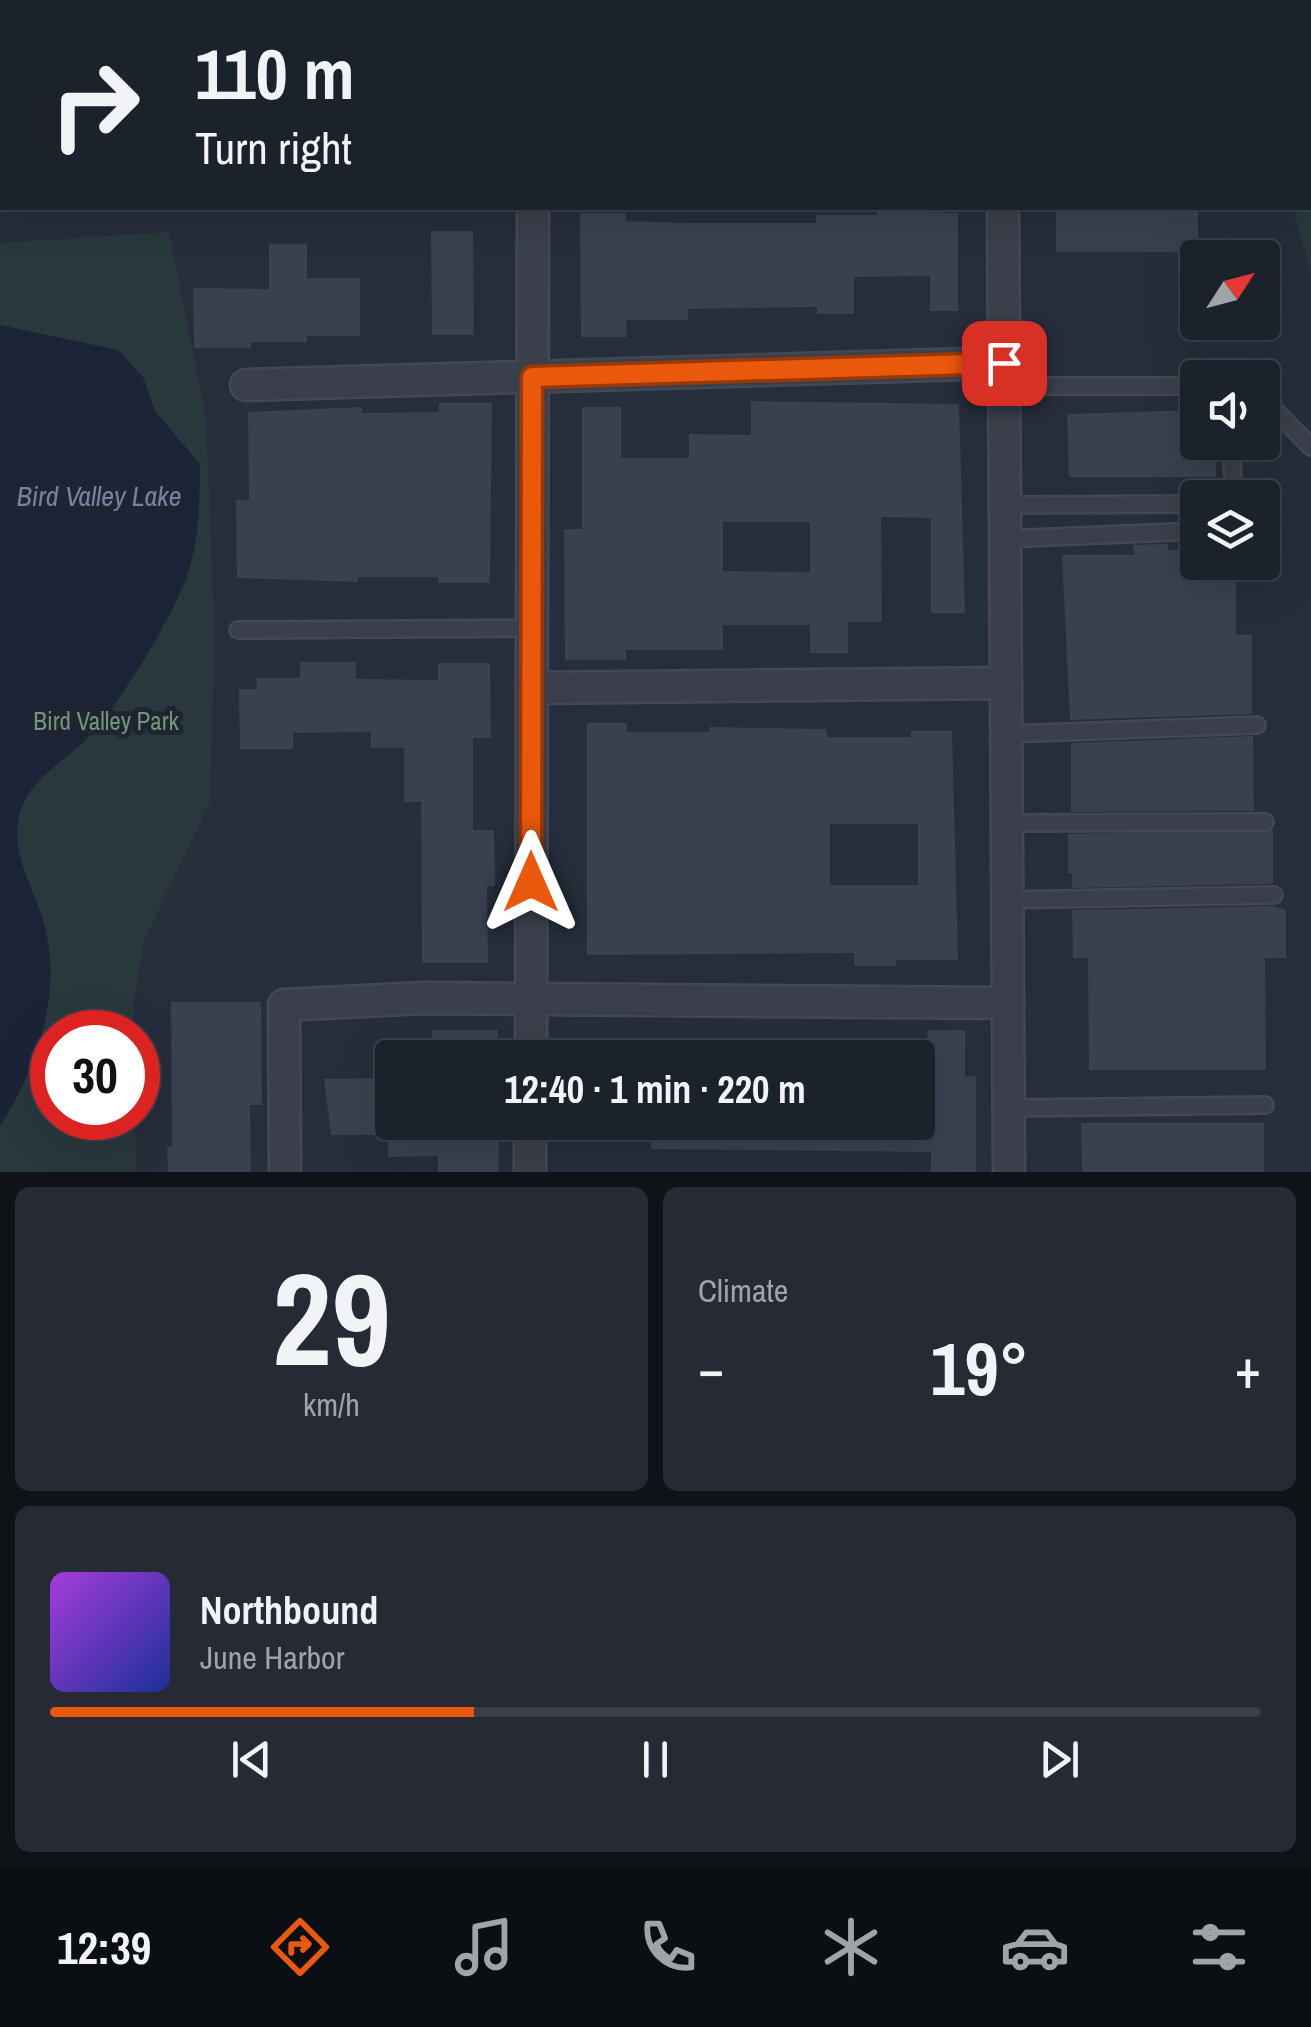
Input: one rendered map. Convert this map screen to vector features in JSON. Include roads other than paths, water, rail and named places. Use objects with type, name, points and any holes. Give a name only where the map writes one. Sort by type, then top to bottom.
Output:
[{"type":"street","points":[[531,1040],[533,210]]},
{"type":"street","points":[[1003,210],[1009,1172]]},
{"type":"street","points":[[246,385],[532,377],[1004,375]]},
{"type":"street","points":[[532,688],[1006,683]]},
{"type":"street","points":[[285,1172],[284,1004],[531,999],[1008,1003]]},
{"type":"street","points":[[530,1140],[530,1172]]},
{"type":"lane","points":[[1004,375],[1180,385]]},
{"type":"lane","points":[[1280,416],[1311,448]]},
{"type":"lane","points":[[1005,505],[1180,504]]},
{"type":"lane","points":[[1005,539],[1180,532]]},
{"type":"lane","points":[[238,630],[532,628]]},
{"type":"lane","points":[[1006,734],[1257,726]]},
{"type":"lane","points":[[1007,823],[1264,822]]},
{"type":"lane","points":[[1007,900],[1274,894]]},
{"type":"lane","points":[[1008,1108],[1265,1105]]},
{"type":"water","name":"Bird Valley Lake","points":[[0,325],[118,350],[143,377],[155,411],[200,464],[193,556],[166,621],[114,706],[88,738],[36,784],[19,817],[21,861],[48,944],[49,999],[47,1010],[30,1010],[30,1068],[0,1126]]},
{"type":"park label","name":"Bird Valley Park","points":[[106,721]]}]
